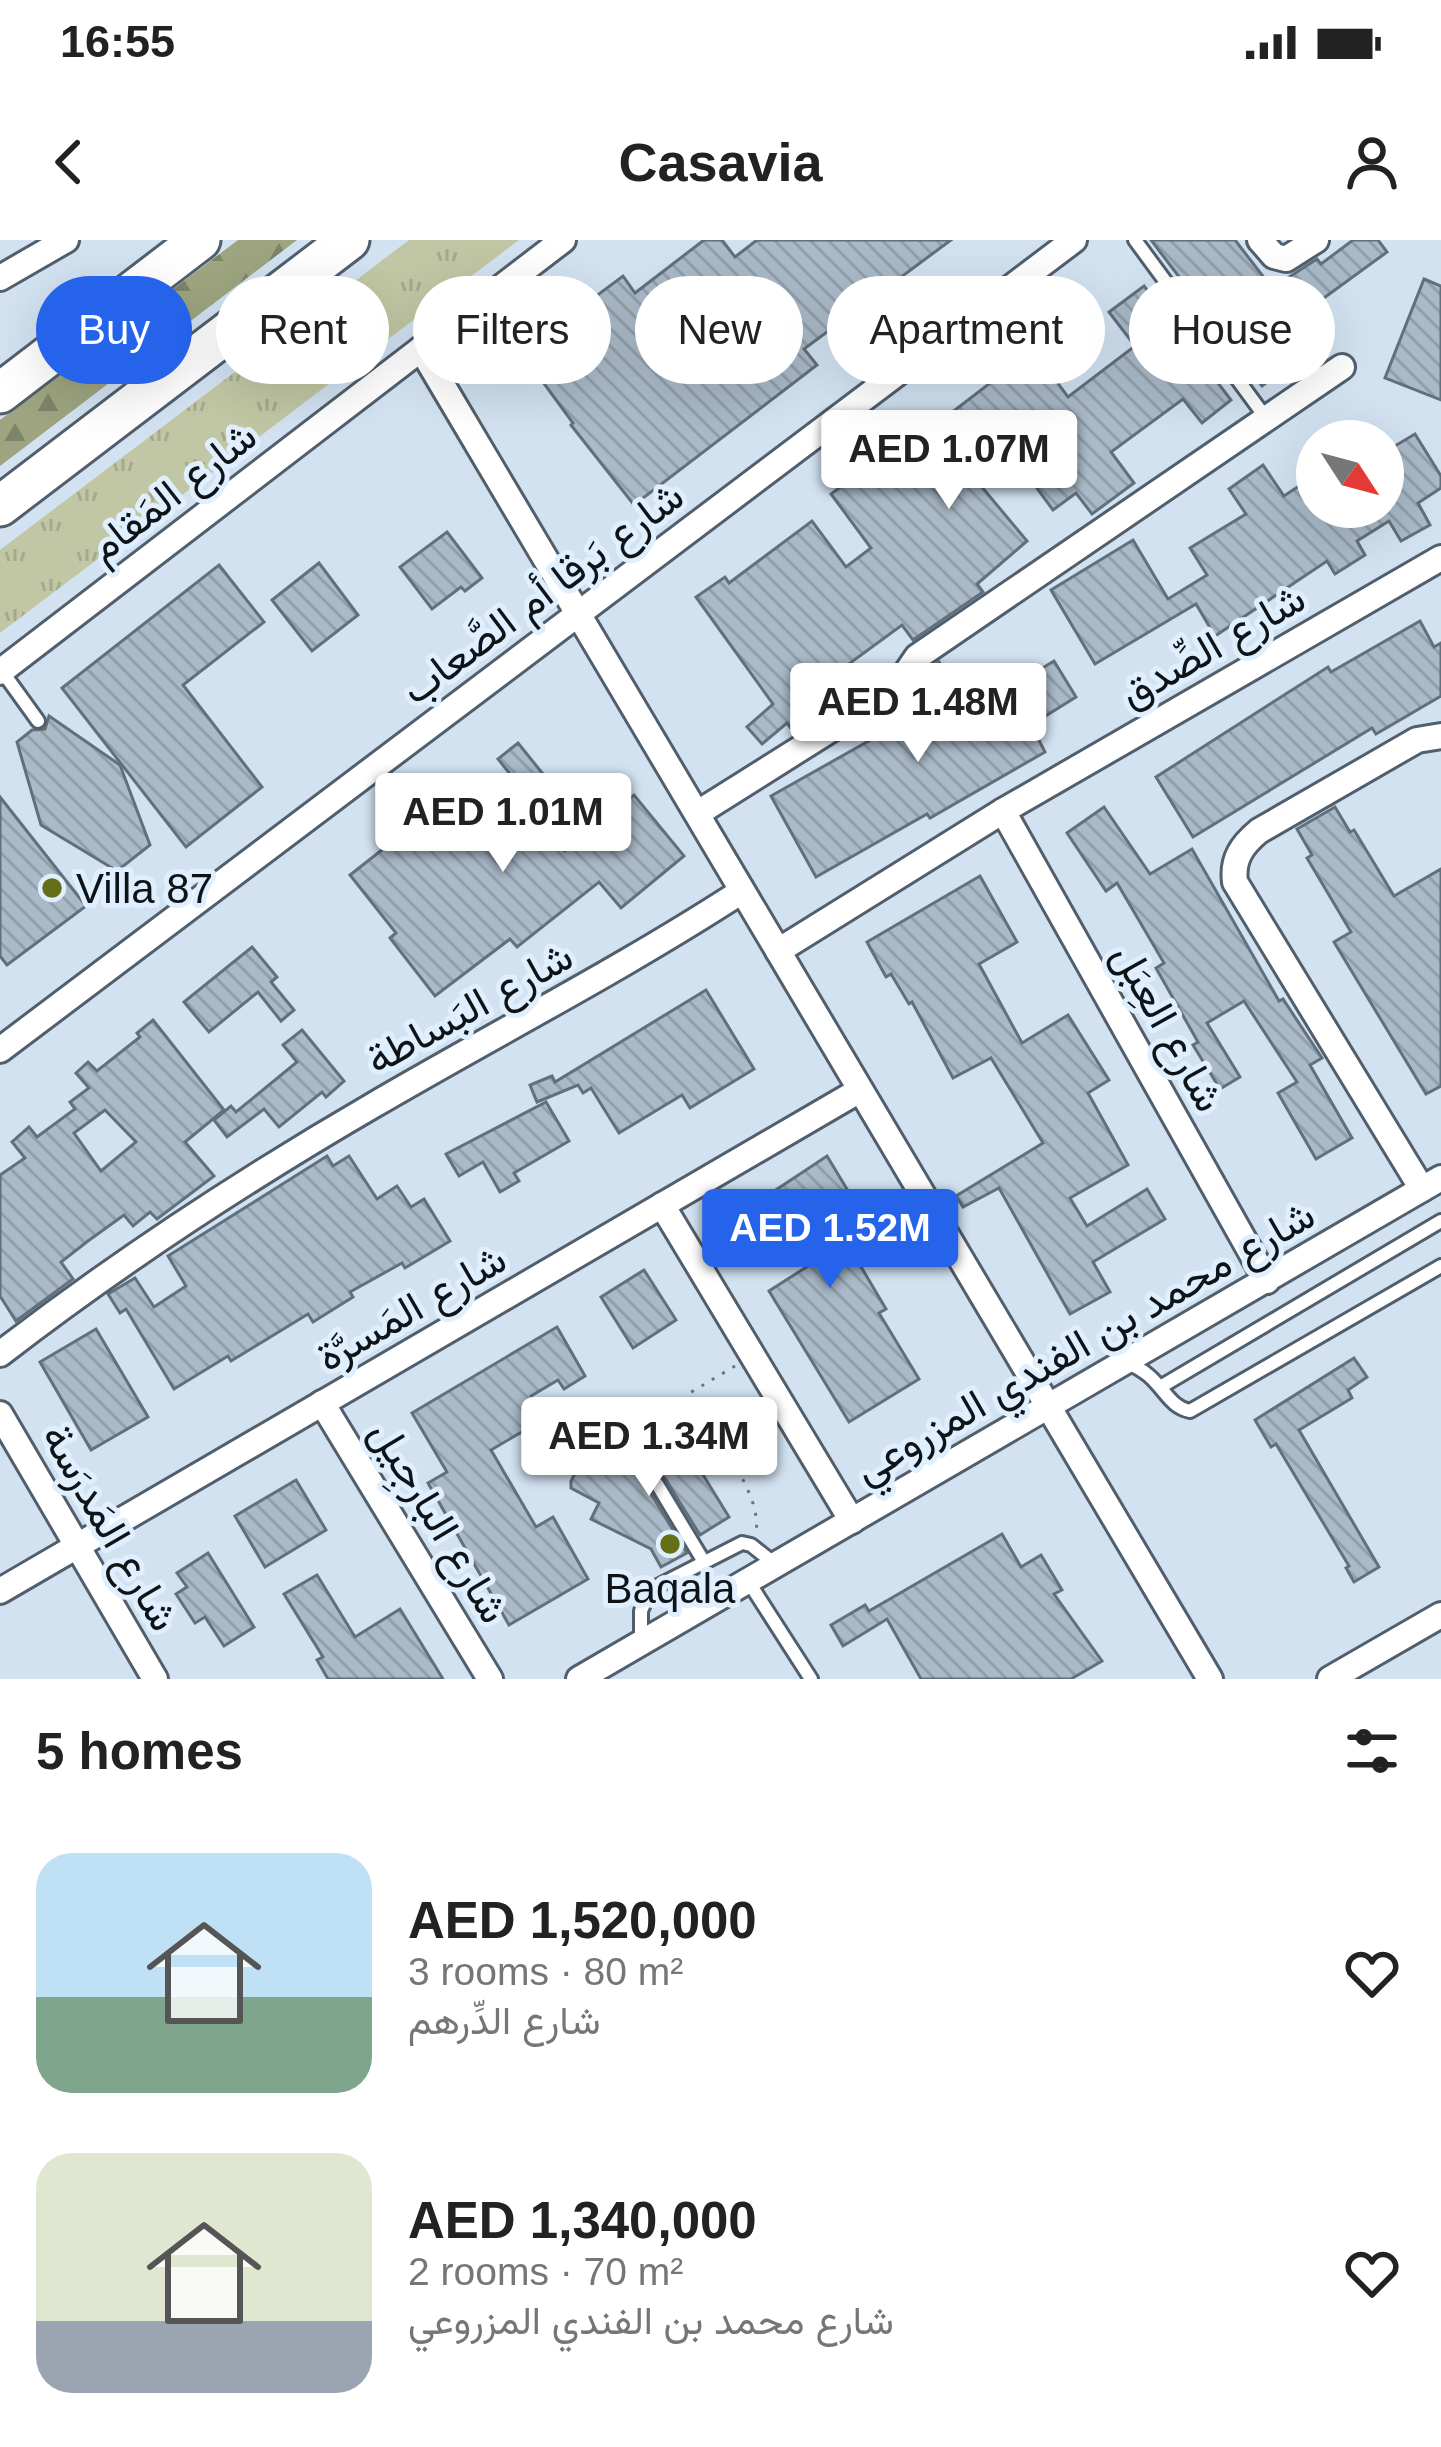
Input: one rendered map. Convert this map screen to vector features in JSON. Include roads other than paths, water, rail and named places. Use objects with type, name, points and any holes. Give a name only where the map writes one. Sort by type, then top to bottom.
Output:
[{"type":"highway","points":[[0,393],[200,240]]},
{"type":"highway","points":[[0,506],[349,240]]},
{"type":"street","points":[[0,278],[66,240]]},
{"type":"street","name":"شارع المَقام","points":[[516,276],[563,240]]},
{"type":"street","name":"شارع بَرقا أم الصَّعاب","points":[[0,1050],[1073,240]]},
{"type":"street","points":[[1260,240],[1274,256],[1286,259],[1316,240]]},
{"type":"street","name":"شارع المَقام","points":[[1,672],[413,355]]},
{"type":"street","points":[[698,813],[895,689],[917,657],[1342,368]]},
{"type":"street","points":[[442,384],[1210,1679]]},
{"type":"street","name":"شارع الصِّدق","points":[[778,951],[1003,811],[1441,557]]},
{"type":"street","points":[[1431,1183],[1235,882],[1233,869],[1245,843],[1259,831],[1417,740],[1441,736]]},
{"type":"street","name":"شارع العِبَل","points":[[1003,811],[1267,1281]]},
{"type":"street","name":"شارع البَساطة","points":[[0,1354],[233,1190],[541,1009],[639,957],[742,890]]},
{"type":"street","name":"شارع المَسرَّة","points":[[0,1591],[860,1090]]},
{"type":"street","name":"شارع محمد بن الفندي المزروعي","points":[[579,1679],[1431,1183]]},
{"type":"street","points":[[662,1205],[852,1521]]},
{"type":"street","name":"شارع البارجِيل","points":[[322,1403],[490,1679]]},
{"type":"street","name":"شارع المَدرَسة","points":[[0,1414],[155,1679]]},
{"type":"street","points":[[1330,1679],[1441,1615]]},
{"type":"lane","points":[[1135,240],[1267,419]]},
{"type":"lane","points":[[1,672],[38,721]]},
{"type":"lane","points":[[1162,1386],[1441,1221]]},
{"type":"lane","points":[[1126,1362],[1149,1372],[1174,1406],[1190,1411],[1441,1265]]},
{"type":"lane","points":[[657,1484],[704,1562]]},
{"type":"lane","points":[[641,1643],[646,1595],[742,1543],[776,1564]]},
{"type":"lane","points":[[748,1581],[811,1679]]},
{"type":"place","name":"Villa 87","points":[[52,888]]},
{"type":"place","name":"Baqala","points":[[670,1544]]}]
